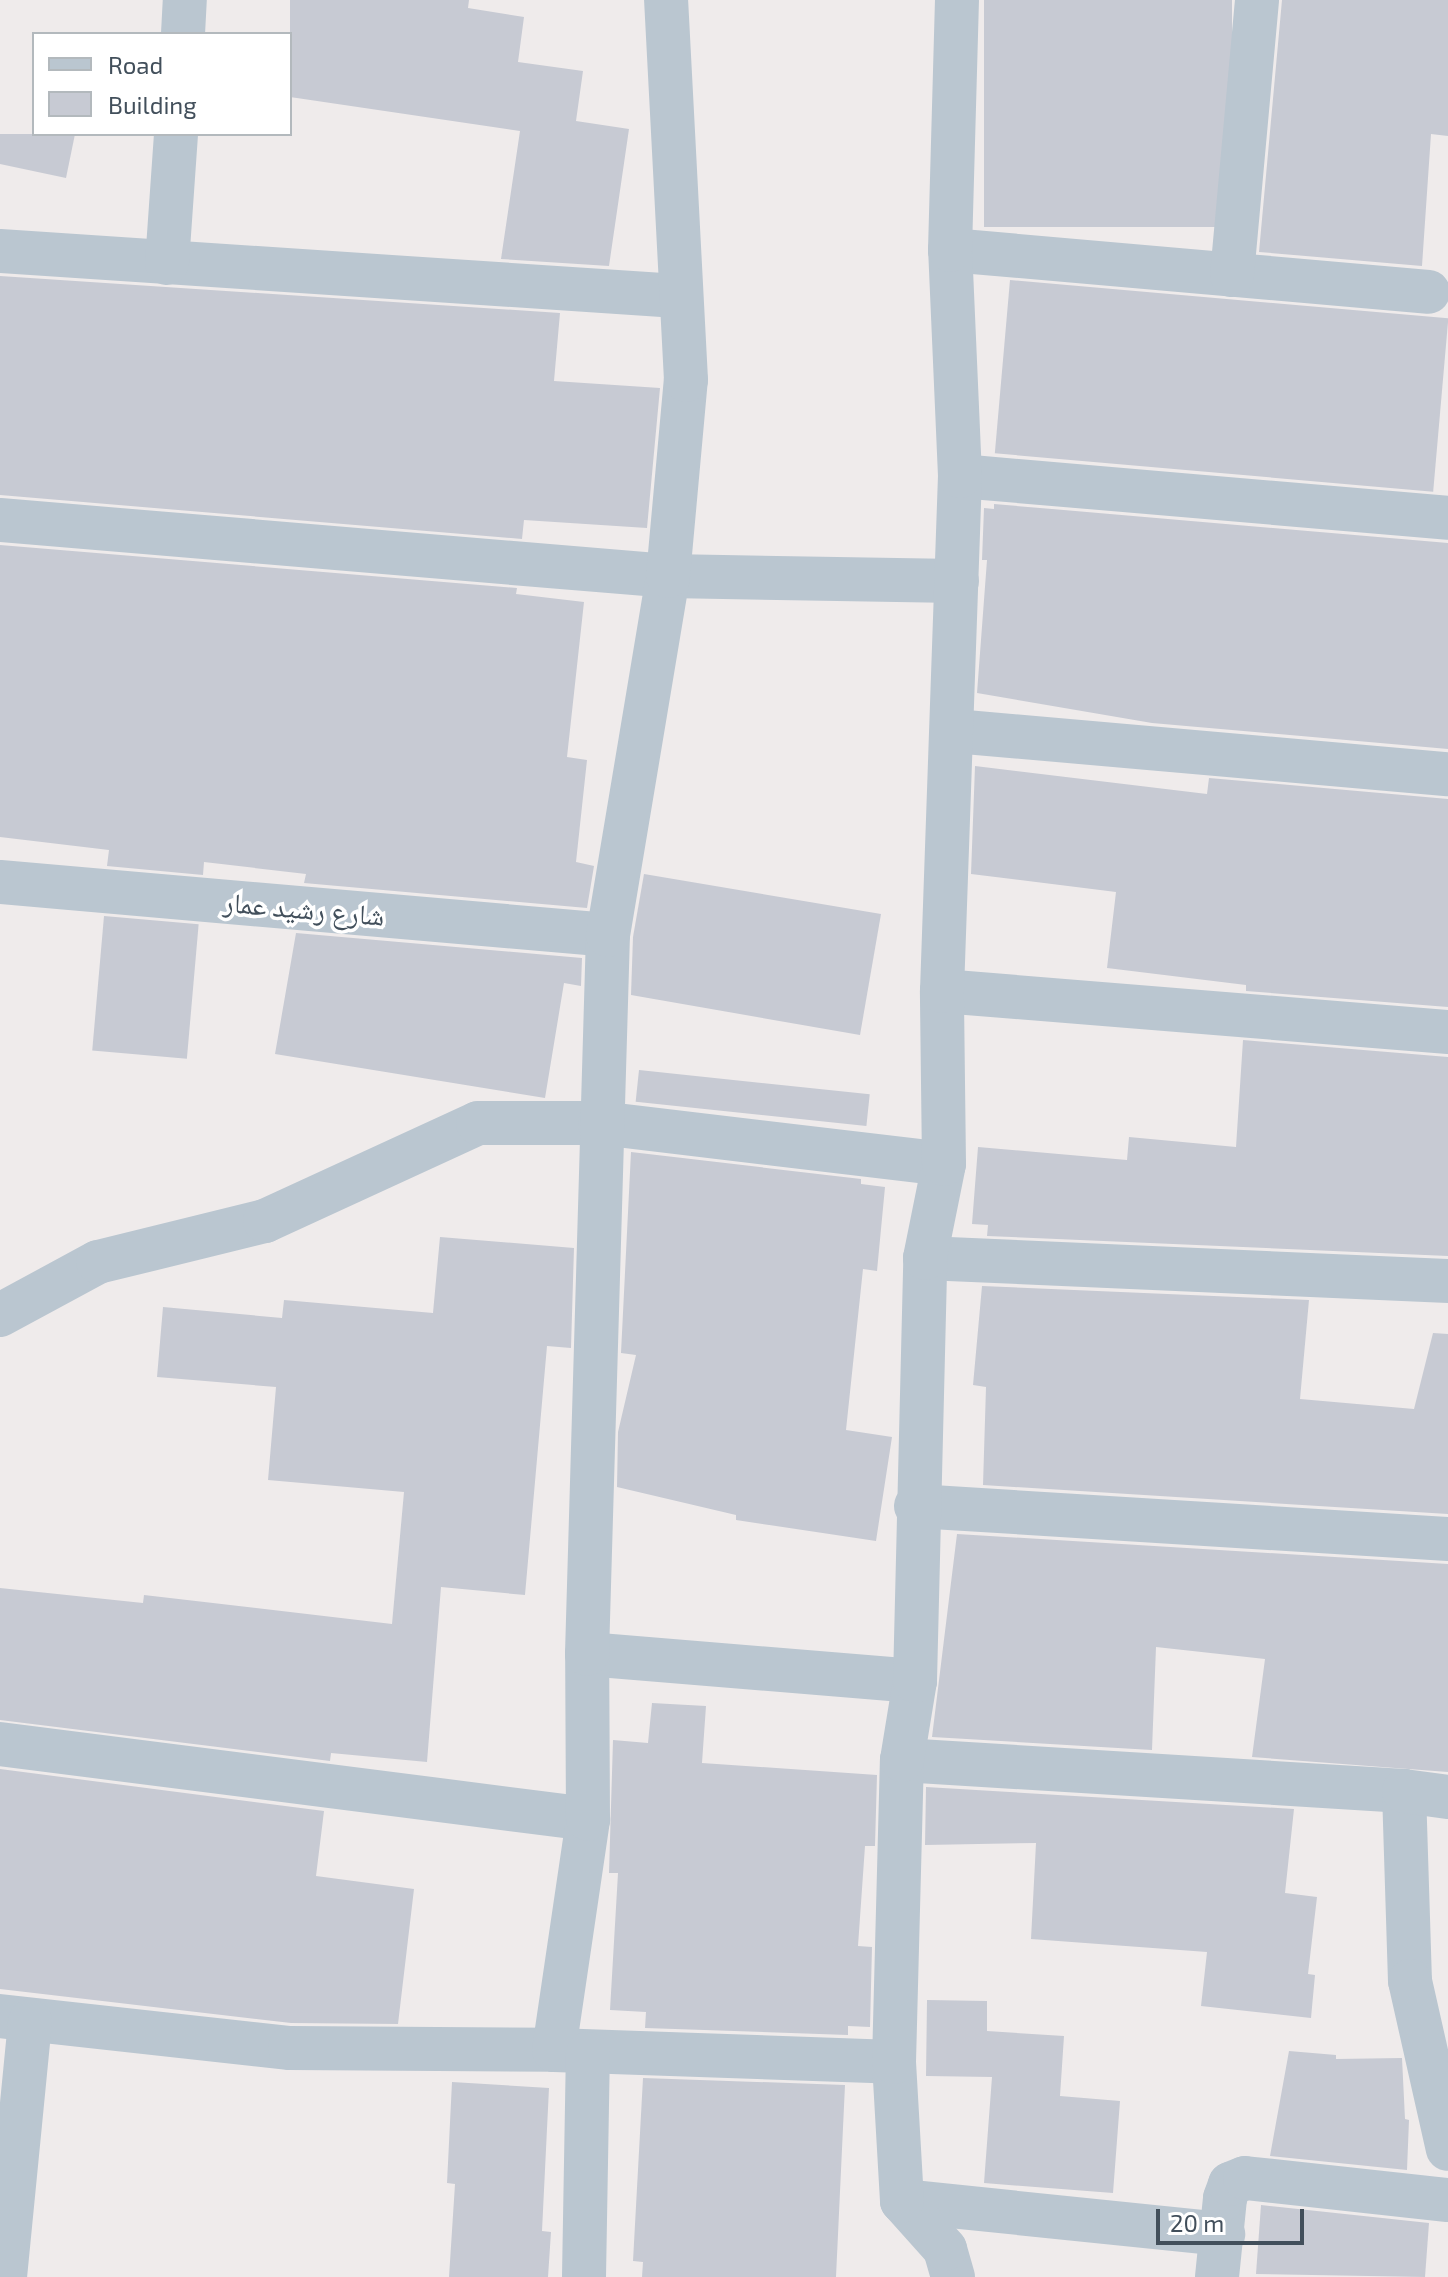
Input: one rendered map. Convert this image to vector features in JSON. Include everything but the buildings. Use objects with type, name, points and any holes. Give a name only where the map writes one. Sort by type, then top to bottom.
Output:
[{"type":"street","points":[[183,32],[185,0]]},
{"type":"street","points":[[584,2277],[571,2052],[588,1819],[587,1654],[600,1123],[608,935],[668,576],[686,380],[678,296],[666,0]]},
{"type":"street","points":[[953,2277],[945,2249],[902,2201],[894,2062],[902,1760],[915,1681],[916,1506],[925,1258],[944,1164],[942,991],[954,731],[960,476],[950,250],[957,0]]},
{"type":"street","points":[[1232,275],[1257,0]]},
{"type":"street","points":[[167,263],[176,136]]},
{"type":"street","points":[[950,250],[1428,292]]},
{"type":"street","points":[[0,251],[678,296]]},
{"type":"street","points":[[960,476],[1448,518]]},
{"type":"street","points":[[0,520],[668,576],[957,581]]},
{"type":"street","points":[[954,731],[1448,774]]},
{"type":"street","name":"شارع رشيد عمار","points":[[0,882],[608,935]]},
{"type":"street","points":[[942,991],[1448,1032]]},
{"type":"street","points":[[0,1315],[98,1262],[265,1221],[478,1123],[600,1123],[944,1164]]},
{"type":"street","points":[[925,1258],[1448,1281]]},
{"type":"street","points":[[916,1506],[1448,1539]]},
{"type":"street","points":[[587,1654],[915,1681]]},
{"type":"street","points":[[0,1744],[588,1819]]},
{"type":"street","points":[[902,1760],[1404,1791],[1448,1797]]},
{"type":"street","points":[[1404,1791],[1410,1981],[1448,2149]]},
{"type":"street","points":[[4,2258],[15,2019],[290,2048],[571,2052],[894,2062]]},
{"type":"street","points":[[1217,2277],[1230,2184],[1245,2178],[1448,2200]]},
{"type":"street","points":[[902,2201],[1223,2234]]}]
